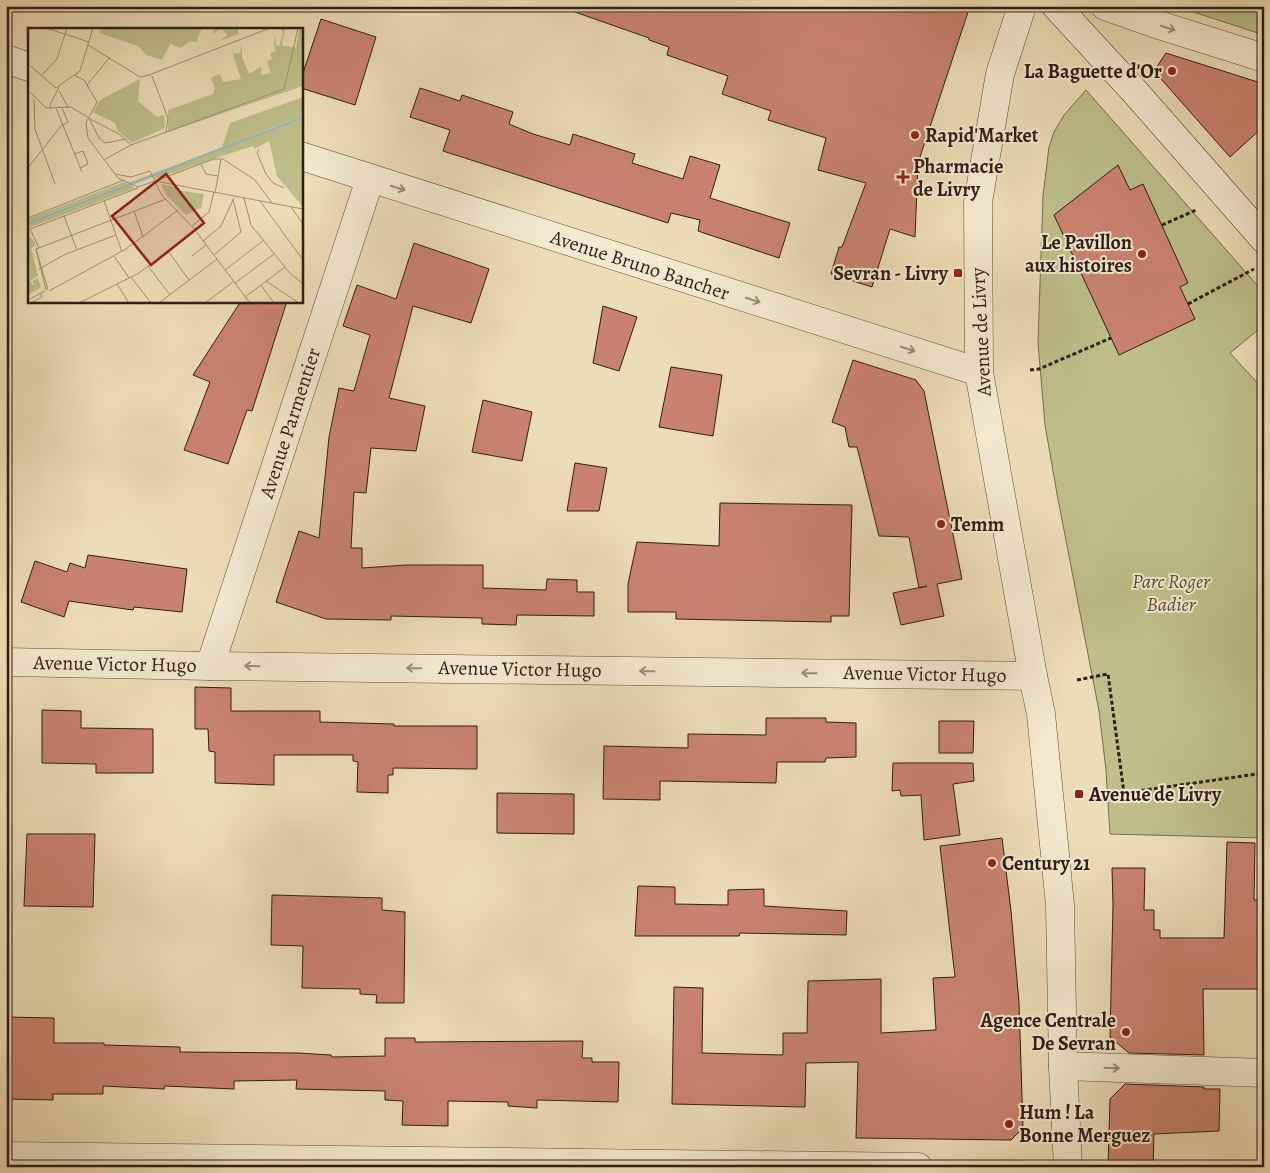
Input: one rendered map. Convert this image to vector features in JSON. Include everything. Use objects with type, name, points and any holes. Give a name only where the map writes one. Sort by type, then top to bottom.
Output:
[{"type":"street","name":"Avenue de Livry","points":[[1022,6],[1000,74],[978,202],[979,372],[1041,714],[1060,905],[1063,1066],[1068,1167]]},
{"type":"street","points":[[1056,6],[1136,93],[1264,239]]},
{"type":"street","points":[[1105,6],[1264,58]]},
{"type":"street","points":[[6,59],[28,67]]},
{"type":"street","name":"Avenue Bruno Bancher","points":[[302,156],[979,372]]},
{"type":"street","name":"Avenue Parmentier","points":[[210,666],[370,179]]},
{"type":"street","name":"Avenue Victor Hugo","points":[[6,662],[1033,676]]},
{"type":"street","points":[[1063,1066],[1264,1073]]},
{"type":"street","points":[[6,1156],[416,1164],[918,1167]]},
{"type":"path","points":[[1162,225],[1192,212]]},
{"type":"path","points":[[1188,304],[1255,269]]},
{"type":"path","points":[[1030,370],[1039,369],[1111,338]]},
{"type":"path","points":[[1077,680],[1108,674],[1124,793],[1264,773]]},
{"type":"green space","points":[[1175,6],[1264,6],[1264,35]]},
{"type":"green space","name":"Parc Roger Badier","points":[[1086,90],[1264,293],[1264,325],[1230,353],[1264,390],[1264,838],[1110,834],[1106,770],[1099,711],[1045,425],[1038,343],[1043,196],[1049,147],[1054,132],[1064,115]]},
{"type":"building","points":[[636,6],[970,6],[918,163],[915,237],[890,229],[872,287],[831,274],[839,247],[842,247],[866,183],[818,170],[826,138],[768,120],[771,111],[722,94],[728,76],[667,55],[669,47],[649,40],[649,38],[572,11]]},
{"type":"building","points":[[321,19],[376,37],[355,105],[302,88],[302,76]]},
{"type":"building","points":[[1166,53],[1264,84],[1264,126],[1230,157],[1154,71]]},
{"type":"building","points":[[420,88],[460,101],[462,95],[513,112],[509,124],[533,134],[570,145],[573,134],[635,154],[632,163],[683,179],[690,156],[720,165],[710,198],[790,223],[779,258],[698,231],[700,220],[671,213],[668,223],[443,151],[450,130],[410,117]]},
{"type":"building","points":[[1118,165],[1130,190],[1143,184],[1188,283],[1180,287],[1195,319],[1119,355],[1054,215]]},
{"type":"building","points":[[414,243],[489,269],[471,323],[413,306],[389,398],[425,406],[416,451],[371,448],[366,493],[354,492],[351,548],[362,548],[362,568],[407,565],[483,565],[483,588],[546,590],[547,579],[577,580],[577,592],[594,592],[594,616],[517,615],[516,625],[482,624],[482,618],[391,616],[391,620],[326,619],[276,602],[299,531],[319,538],[329,437],[339,388],[354,391],[370,335],[343,326],[357,285],[396,299]]},
{"type":"building","points":[[240,302],[287,302],[252,411],[247,410],[228,464],[184,450],[210,382],[193,375]]},
{"type":"building","points":[[603,306],[637,317],[619,371],[593,363]]},
{"type":"building","points":[[853,360],[916,380],[924,391],[962,579],[937,584],[944,616],[901,625],[893,593],[919,588],[909,537],[879,536],[857,447],[849,447],[845,427],[832,422]]},
{"type":"building","points":[[671,367],[722,375],[713,436],[659,427]]},
{"type":"building","points":[[483,400],[532,412],[522,461],[472,452]]},
{"type":"building","points":[[575,463],[607,468],[599,511],[567,511]]},
{"type":"building","points":[[720,503],[852,505],[849,616],[831,616],[831,622],[676,619],[676,612],[628,612],[628,584],[637,542],[719,546]]},
{"type":"building","points":[[88,555],[187,569],[182,612],[134,607],[133,610],[69,601],[64,617],[21,602],[35,561],[67,572],[70,563],[85,568]]},
{"type":"building","points":[[195,687],[231,688],[231,711],[320,711],[320,722],[394,724],[394,726],[477,726],[477,769],[393,768],[393,775],[388,775],[388,793],[357,792],[358,762],[353,761],[353,755],[274,755],[274,785],[215,783],[215,752],[209,751],[208,729],[195,729]]},
{"type":"building","points":[[42,710],[81,711],[81,728],[153,729],[153,773],[96,773],[96,764],[42,763]]},
{"type":"building","points":[[766,718],[826,718],[826,722],[856,723],[856,757],[826,758],[825,762],[777,762],[776,783],[660,781],[660,800],[603,799],[604,746],[688,748],[688,734],[766,735]]},
{"type":"building","points":[[939,721],[974,721],[973,753],[939,753]]},
{"type":"building","points":[[893,763],[973,763],[974,781],[953,784],[960,835],[924,840],[921,795],[901,796],[900,790],[892,791]]},
{"type":"building","points":[[497,793],[574,794],[574,834],[497,833]]},
{"type":"building","points":[[27,834],[95,834],[93,907],[24,906]]},
{"type":"building","points":[[1002,838],[1019,1003],[1023,1128],[1011,1140],[856,1138],[858,1062],[806,1063],[805,1107],[672,1104],[674,987],[703,988],[702,1053],[783,1055],[783,1033],[807,1033],[808,981],[881,979],[881,1033],[936,1030],[933,978],[955,977],[940,846]]},
{"type":"building","points":[[1227,842],[1255,843],[1254,900],[1264,900],[1264,989],[1203,989],[1204,1055],[1129,1053],[1110,1037],[1112,868],[1145,868],[1144,910],[1154,910],[1154,930],[1160,930],[1160,938],[1224,938]]},
{"type":"building","points":[[638,886],[675,887],[675,904],[728,905],[728,890],[764,889],[764,906],[847,911],[846,935],[740,933],[739,936],[635,936]]},
{"type":"building","points":[[272,895],[382,898],[382,910],[405,912],[404,1003],[376,1003],[377,995],[360,994],[360,989],[302,988],[303,946],[271,945]]},
{"type":"building","points":[[6,1017],[54,1018],[54,1043],[104,1043],[104,1045],[180,1047],[180,1052],[298,1053],[331,1055],[332,1057],[385,1056],[385,1038],[415,1038],[415,1042],[583,1041],[582,1058],[592,1058],[592,1062],[619,1062],[618,1102],[537,1100],[537,1108],[508,1106],[508,1102],[448,1101],[448,1126],[402,1125],[403,1101],[385,1100],[385,1091],[296,1089],[297,1080],[234,1081],[234,1089],[165,1086],[164,1089],[103,1086],[103,1094],[53,1094],[53,1100],[6,1099]]},
{"type":"building","points":[[1125,1084],[1220,1089],[1219,1131],[1154,1134],[1153,1167],[1108,1167],[1110,1099]]},
{"type":"place","name":"La Baguette d'Or","points":[[1172,71]]},
{"type":"place","name":"Rapid'Market","points":[[915,135]]},
{"type":"place","name":"Pharmacie de Livry","points":[[903,177]]},
{"type":"place","name":"Le Pavillon aux histoires","points":[[1142,254]]},
{"type":"place","name":"Sevran - Livry","points":[[958,273]]},
{"type":"place","name":"Temm","points":[[941,524]]},
{"type":"place","name":"Avenue de Livry","points":[[1079,794]]},
{"type":"place","name":"Century 21","points":[[992,863]]},
{"type":"place","name":"Agence Centrale De Sevran","points":[[1126,1032]]},
{"type":"place","name":"Hum ! La Bonne Merguez","points":[[1009,1124]]}]
